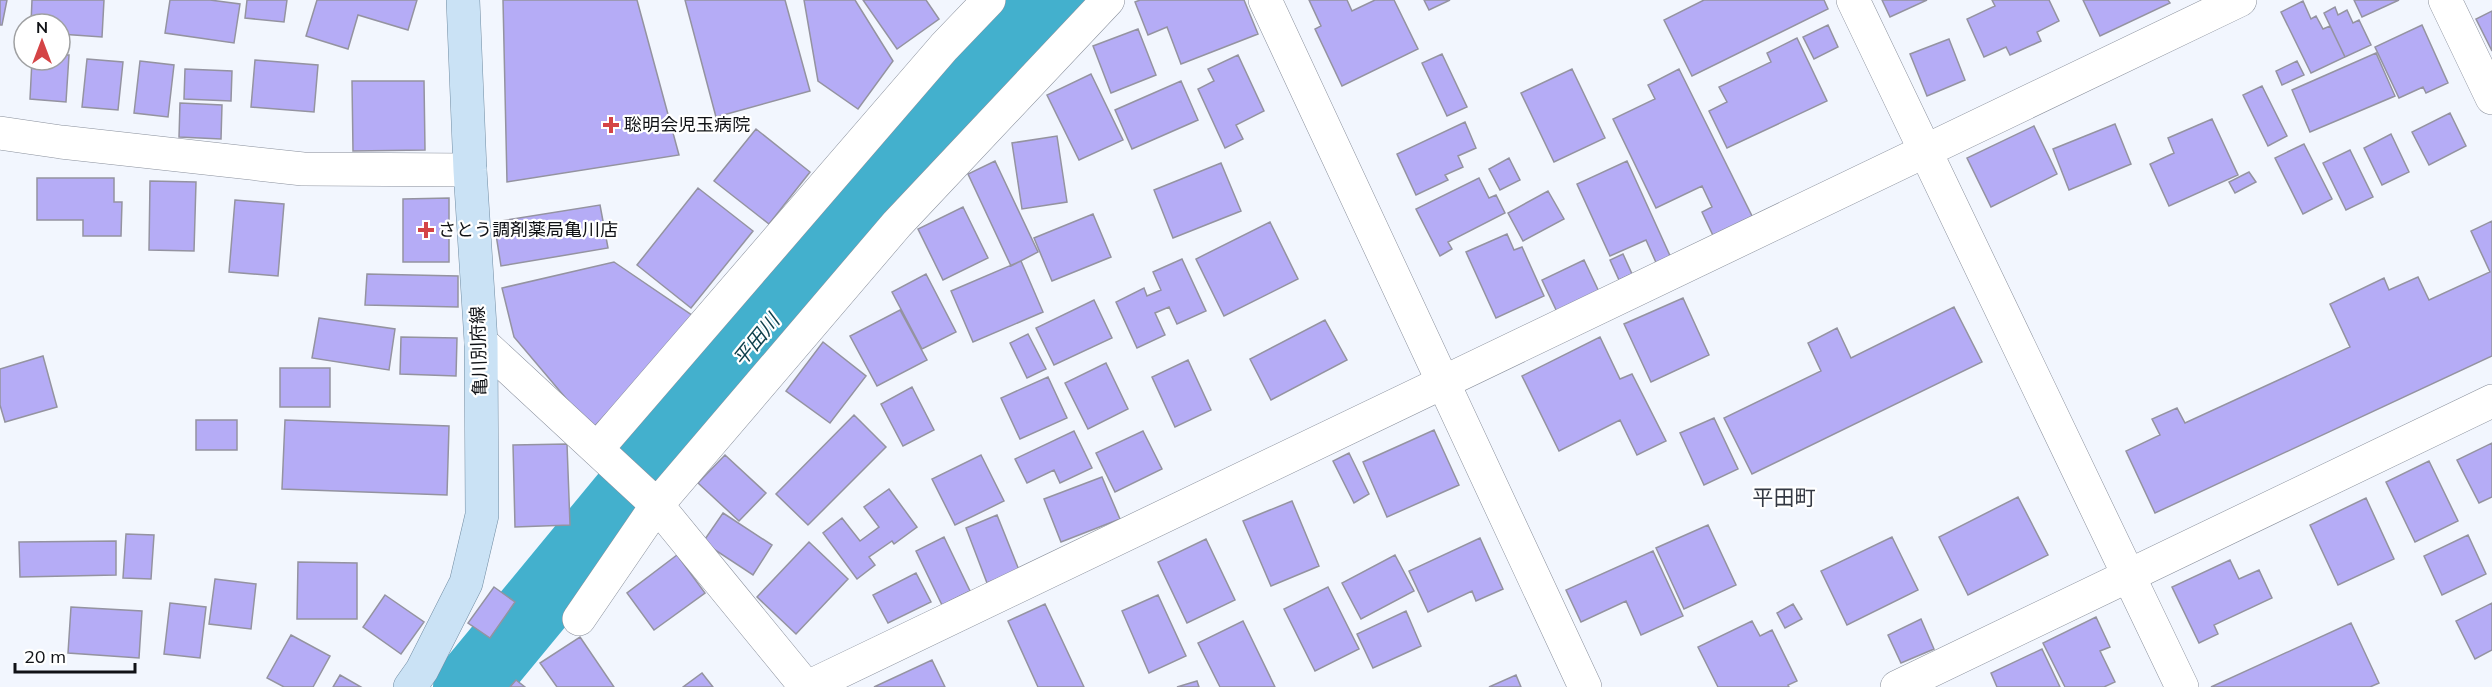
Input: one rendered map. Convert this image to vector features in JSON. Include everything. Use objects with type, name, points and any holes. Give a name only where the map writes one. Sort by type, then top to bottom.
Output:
[{"type":"main road","name":"亀川別府線","points":[[410,687],[422,670],[466,583],[482,515],[481,342],[470,170],[463,0]]},
{"type":"street","points":[[606,457],[936,56],[989,0]]},
{"type":"street","points":[[579,619],[657,505],[897,224],[1108,0]]},
{"type":"street","points":[[1264,0],[1585,687]]},
{"type":"street","points":[[1853,0],[2182,687]]},
{"type":"street","points":[[481,342],[657,505],[807,687],[2240,0]]},
{"type":"street","points":[[2445,0],[2492,98]]},
{"type":"street","points":[[0,132],[61,142],[303,169],[470,170]]},
{"type":"street","points":[[1897,687],[2492,401]]},
{"type":"building","points":[[0,0],[7,0],[2,25],[0,25]]},
{"type":"building","points":[[32,0],[104,0],[102,37],[72,35],[72,12],[32,12]]},
{"type":"building","points":[[170,0],[210,0],[240,4],[234,43],[165,33]]},
{"type":"building","points":[[247,0],[287,0],[284,22],[245,18]]},
{"type":"building","points":[[317,0],[417,0],[408,30],[358,15],[348,49],[306,36]]},
{"type":"building","points":[[503,0],[637,0],[679,155],[507,182]]},
{"type":"building","points":[[685,0],[785,0],[810,91],[716,117]]},
{"type":"building","points":[[804,0],[855,0],[893,61],[858,109],[818,81]]},
{"type":"building","points":[[863,0],[926,0],[939,19],[897,49]]},
{"type":"building","points":[[1140,0],[1244,0],[1258,34],[1181,64],[1167,27],[1148,35],[1135,2]]},
{"type":"building","points":[[1309,0],[1347,0],[1352,11],[1375,0],[1394,0],[1418,49],[1342,86],[1315,29],[1321,26]]},
{"type":"building","points":[[1424,0],[1450,0],[1429,10]]},
{"type":"building","points":[[1704,0],[1824,0],[1828,9],[1692,76],[1664,20]]},
{"type":"building","points":[[1882,0],[1927,0],[1890,17]]},
{"type":"building","points":[[1992,0],[2049,0],[2059,21],[2037,32],[2041,41],[2010,55],[2006,47],[1984,57],[1967,19],[1995,6]]},
{"type":"building","points":[[2083,0],[2168,0],[2170,3],[2100,36]]},
{"type":"building","points":[[2354,0],[2399,0],[2362,17]]},
{"type":"building","points":[[2303,1],[2311,19],[2316,16],[2323,29],[2330,26],[2345,57],[2311,73],[2281,12]]},
{"type":"building","points":[[2335,7],[2338,15],[2347,10],[2353,23],[2359,20],[2371,45],[2345,57],[2324,13]]},
{"type":"building","points":[[2492,11],[2492,51],[2476,19]]},
{"type":"building","points":[[1828,25],[1838,47],[1814,59],[1803,37]]},
{"type":"building","points":[[2422,25],[2448,83],[2426,93],[2423,87],[2399,98],[2375,47]]},
{"type":"building","points":[[1138,29],[1156,75],[1111,93],[1093,46]]},
{"type":"building","points":[[1797,38],[1827,101],[1727,148],[1709,111],[1727,102],[1719,87],[1771,62],[1767,53]]},
{"type":"building","points":[[1949,39],[1965,80],[1927,96],[1910,54]]},
{"type":"building","points":[[2376,53],[2395,96],[2310,132],[2292,90]]},
{"type":"building","points":[[1442,54],[1467,107],[1447,116],[1422,63]]},
{"type":"building","points":[[1238,55],[1264,111],[1236,125],[1243,139],[1225,148],[1198,89],[1214,81],[1208,69]]},
{"type":"building","points":[[87,59],[123,62],[118,110],[82,107]]},
{"type":"building","points":[[255,60],[318,65],[314,112],[251,107]]},
{"type":"building","points":[[140,61],[174,65],[168,117],[134,113]]},
{"type":"building","points":[[2297,61],[2304,75],[2282,85],[2276,71]]},
{"type":"building","points":[[185,69],[232,71],[231,101],[184,99]]},
{"type":"building","points":[[1572,69],[1605,138],[1554,162],[1521,93]]},
{"type":"building","points":[[1679,69],[1756,224],[1717,244],[1702,212],[1712,207],[1702,186],[1656,208],[1613,119],[1655,99],[1648,85]]},
{"type":"building","points":[[31,72],[68,72],[66,102],[30,99]]},
{"type":"building","points":[[1091,74],[1123,140],[1079,160],[1047,95]]},
{"type":"building","points":[[352,81],[424,81],[425,150],[353,151]]},
{"type":"building","points":[[1181,81],[1198,120],[1132,149],[1115,110]]},
{"type":"building","points":[[2262,86],[2287,136],[2268,146],[2243,95]]},
{"type":"building","points":[[180,103],[222,105],[221,139],[179,137]]},
{"type":"building","points":[[2450,113],[2466,146],[2429,165],[2412,132]]},
{"type":"building","points":[[2212,119],[2238,175],[2169,206],[2150,164],[2174,153],[2168,138]]},
{"type":"building","points":[[1465,122],[1476,148],[1458,156],[1463,167],[1445,175],[1448,180],[1416,195],[1397,154]]},
{"type":"building","points":[[2115,124],[2131,164],[2069,190],[2053,149]]},
{"type":"building","points":[[2034,126],[2057,174],[1991,207],[1967,158]]},
{"type":"building","points":[[756,129],[810,172],[769,224],[714,181]]},
{"type":"building","points":[[2391,134],[2409,172],[2382,185],[2364,148]]},
{"type":"building","points":[[1057,136],[1067,202],[1022,209],[1012,143]]},
{"type":"building","points":[[2304,144],[2332,199],[2303,214],[2275,158]]},
{"type":"building","points":[[2350,150],[2373,197],[2346,210],[2323,163]]},
{"type":"building","points":[[1509,158],[1520,180],[1500,190],[1489,169]]},
{"type":"building","points":[[995,161],[1038,252],[1011,266],[968,174]]},
{"type":"building","points":[[1627,161],[1672,260],[1658,267],[1646,240],[1610,256],[1577,184]]},
{"type":"building","points":[[1221,163],[1241,211],[1173,238],[1154,190]]},
{"type":"building","points":[[2249,172],[2256,182],[2235,193],[2229,182]]},
{"type":"building","points":[[37,178],[114,178],[114,202],[122,202],[121,236],[83,236],[83,220],[37,220]]},
{"type":"building","points":[[1479,178],[1489,198],[1496,195],[1505,213],[1448,242],[1452,249],[1440,256],[1416,209]]},
{"type":"building","points":[[150,181],[196,182],[194,251],[149,250]]},
{"type":"building","points":[[698,188],[753,231],[691,308],[637,265]]},
{"type":"building","points":[[1548,191],[1564,219],[1523,241],[1508,213]]},
{"type":"building","name":"さとう調剤薬局亀川店","points":[[449,198],[449,262],[403,262],[403,199]]},
{"type":"building","points":[[235,200],[284,204],[278,276],[229,272]]},
{"type":"building","points":[[600,205],[608,248],[501,266],[494,222]]},
{"type":"building","points":[[963,207],[988,258],[943,280],[918,229]]},
{"type":"building","points":[[1093,214],[1111,257],[1052,281],[1034,238]]},
{"type":"building","points":[[2492,221],[2492,356],[2155,513],[2126,451],[2160,435],[2152,419],[2177,408],[2185,423],[2350,347],[2330,304],[2384,278],[2389,290],[2418,277],[2429,300],[2490,272],[2471,231]]},
{"type":"building","points":[[1270,222],[1298,279],[1224,316],[1196,259]]},
{"type":"building","points":[[1507,234],[1514,250],[1522,247],[1544,296],[1496,318],[1466,252]]},
{"type":"building","points":[[1623,254],[1632,274],[1619,280],[1610,260]]},
{"type":"building","points":[[1182,259],[1206,311],[1177,324],[1169,307],[1155,313],[1165,335],[1137,348],[1116,302],[1144,288],[1147,296],[1161,290],[1153,272]]},
{"type":"building","points":[[1584,260],[1600,294],[1558,314],[1542,280]]},
{"type":"building","points":[[1021,261],[1043,312],[973,342],[951,291]]},
{"type":"building","points":[[614,262],[696,318],[592,429],[514,337],[502,288]]},
{"type":"building","points":[[367,274],[458,276],[458,307],[365,305]]},
{"type":"building","points":[[926,274],[956,332],[922,349],[892,292]]},
{"type":"building","points":[[1683,298],[1709,355],[1651,382],[1624,324]]},
{"type":"building","points":[[1094,300],[1112,338],[1054,365],[1036,328]]},
{"type":"building","points":[[1954,307],[1982,362],[1752,474],[1724,418],[1821,371],[1808,343],[1837,328],[1851,358]]},
{"type":"building","points":[[900,310],[927,360],[877,386],[850,336]]},
{"type":"building","points":[[319,318],[395,329],[389,370],[312,358]]},
{"type":"building","points":[[1325,320],[1347,360],[1271,400],[1250,359]]},
{"type":"building","points":[[1028,334],[1046,369],[1027,378],[1010,343]]},
{"type":"building","points":[[401,337],[457,338],[456,376],[400,374]]},
{"type":"building","points":[[1600,337],[1620,379],[1632,374],[1666,441],[1637,455],[1620,420],[1559,451],[1522,376]]},
{"type":"building","points":[[823,342],[866,376],[830,423],[786,391]]},
{"type":"building","points":[[43,356],[57,407],[5,422],[0,405],[0,369]]},
{"type":"building","points":[[1188,360],[1211,410],[1175,427],[1152,377]]},
{"type":"building","points":[[1106,363],[1128,409],[1088,429],[1065,383]]},
{"type":"building","points":[[280,368],[330,368],[330,407],[280,407]]},
{"type":"building","points":[[1048,377],[1067,418],[1020,439],[1001,398]]},
{"type":"building","points":[[912,387],[934,430],[903,446],[881,404]]},
{"type":"building","points":[[854,415],[886,447],[808,525],[776,494]]},
{"type":"building","points":[[1714,418],[1738,469],[1704,485],[1680,433]]},
{"type":"building","points":[[196,420],[237,420],[237,450],[196,450]]},
{"type":"building","points":[[285,420],[449,426],[447,495],[282,489]]},
{"type":"building","points":[[1434,430],[1459,485],[1387,517],[1363,462]]},
{"type":"building","points":[[1074,431],[1092,468],[1060,483],[1054,470],[1027,483],[1015,459]]},
{"type":"building","points":[[1143,431],[1162,469],[1115,492],[1096,453]]},
{"type":"building","points":[[2492,443],[2492,497],[2479,503],[2457,460]]},
{"type":"building","points":[[567,444],[570,525],[515,527],[513,445]]},
{"type":"building","points":[[1349,453],[1369,494],[1354,503],[1333,461]]},
{"type":"building","points":[[725,455],[766,493],[739,521],[698,483]]},
{"type":"building","points":[[981,455],[1004,501],[955,525],[932,479]]},
{"type":"building","points":[[2429,461],[2458,521],[2415,542],[2386,482]]},
{"type":"building","points":[[1102,477],[1120,519],[1061,542],[1044,499]]},
{"type":"building","points":[[889,489],[917,527],[894,544],[892,541],[869,557],[875,565],[857,579],[823,533],[842,518],[860,541],[879,527],[864,507]]},
{"type":"building","points":[[2018,497],[2048,555],[1968,595],[1939,537]]},
{"type":"building","points":[[2366,498],[2394,559],[2338,585],[2310,525]]},
{"type":"building","points":[[1292,501],[1319,566],[1271,586],[1243,521]]},
{"type":"building","points":[[723,513],[772,545],[753,575],[703,542]]},
{"type":"building","points":[[997,515],[1019,570],[987,583],[966,528]]},
{"type":"building","points":[[1708,525],[1736,585],[1684,609],[1656,548]]},
{"type":"building","points":[[126,534],[154,535],[151,579],[123,578]]},
{"type":"building","points":[[2468,535],[2486,574],[2442,595],[2424,556]]},
{"type":"building","points":[[944,537],[970,591],[942,605],[916,551]]},
{"type":"building","points":[[1892,537],[1918,590],[1847,625],[1821,571]]},
{"type":"building","points":[[1480,538],[1503,589],[1476,601],[1472,591],[1428,612],[1409,571]]},
{"type":"building","points":[[1206,539],[1235,600],[1187,623],[1158,562]]},
{"type":"building","points":[[116,541],[116,575],[20,577],[19,542]]},
{"type":"building","points":[[809,542],[848,579],[796,634],[757,597]]},
{"type":"building","points":[[1653,551],[1683,616],[1641,635],[1626,601],[1581,622],[1566,590]]},
{"type":"building","points":[[677,555],[705,593],[654,630],[627,593]]},
{"type":"building","points":[[1395,555],[1414,591],[1361,619],[1342,583]]},
{"type":"building","points":[[2230,560],[2239,579],[2259,570],[2272,598],[2214,625],[2218,634],[2199,643],[2172,587]]},
{"type":"building","points":[[298,562],[357,563],[357,619],[297,619]]},
{"type":"building","points":[[916,573],[931,602],[888,623],[873,595]]},
{"type":"building","points":[[215,579],[256,584],[251,629],[209,624]]},
{"type":"building","points":[[494,587],[515,602],[490,638],[468,623]]},
{"type":"building","points":[[1328,587],[1359,649],[1315,671],[1284,609]]},
{"type":"building","points":[[385,595],[424,622],[401,654],[363,627]]},
{"type":"building","points":[[1158,595],[1186,656],[1149,673],[1122,611]]},
{"type":"building","points":[[170,603],[206,607],[200,658],[164,654]]},
{"type":"building","points":[[2492,603],[2492,650],[2475,659],[2456,621]]},
{"type":"building","points":[[1045,604],[1084,687],[1038,687],[1008,621]]},
{"type":"building","points":[[1793,604],[1802,619],[1785,628],[1777,613]]},
{"type":"building","points":[[71,607],[142,611],[139,658],[68,653]]},
{"type":"building","points":[[1406,611],[1421,646],[1373,668],[1357,634]]},
{"type":"building","points":[[2096,617],[2110,647],[2100,651],[2115,682],[2104,687],[2065,687],[2043,643]]},
{"type":"building","points":[[1921,619],[1934,649],[1901,663],[1888,635]]},
{"type":"building","points":[[1243,621],[1275,687],[1220,687],[1198,643]]},
{"type":"building","points":[[1752,621],[1760,636],[1772,630],[1797,681],[1788,685],[1789,687],[1718,687],[1698,647]]},
{"type":"building","points":[[2351,623],[2379,683],[2370,687],[2211,687]]},
{"type":"building","points":[[291,635],[330,656],[313,687],[284,687],[267,678]]},
{"type":"building","points":[[580,637],[614,687],[557,687],[540,663]]},
{"type":"building","points":[[2042,649],[2060,687],[1997,687],[1991,673]]},
{"type":"building","points":[[932,660],[945,687],[874,687]]},
{"type":"building","points":[[702,673],[713,687],[683,687]]},
{"type":"building","points":[[340,675],[361,687],[333,687]]},
{"type":"building","points":[[1516,675],[1521,687],[1489,687]]},
{"type":"building","points":[[516,680],[525,687],[510,687]]},
{"type":"building","points":[[1197,681],[1199,687],[1177,687]]},
{"type":"waterway","name":"平田川","points":[[469,687],[875,195],[1051,0]]},
{"type":"place","name":"聡明会児玉病院","points":[[611,125]]},
{"type":"place","name":"さとう調剤薬局亀川店","points":[[426,230]]},
{"type":"district","name":"平田町","points":[[1784,498]]}]
